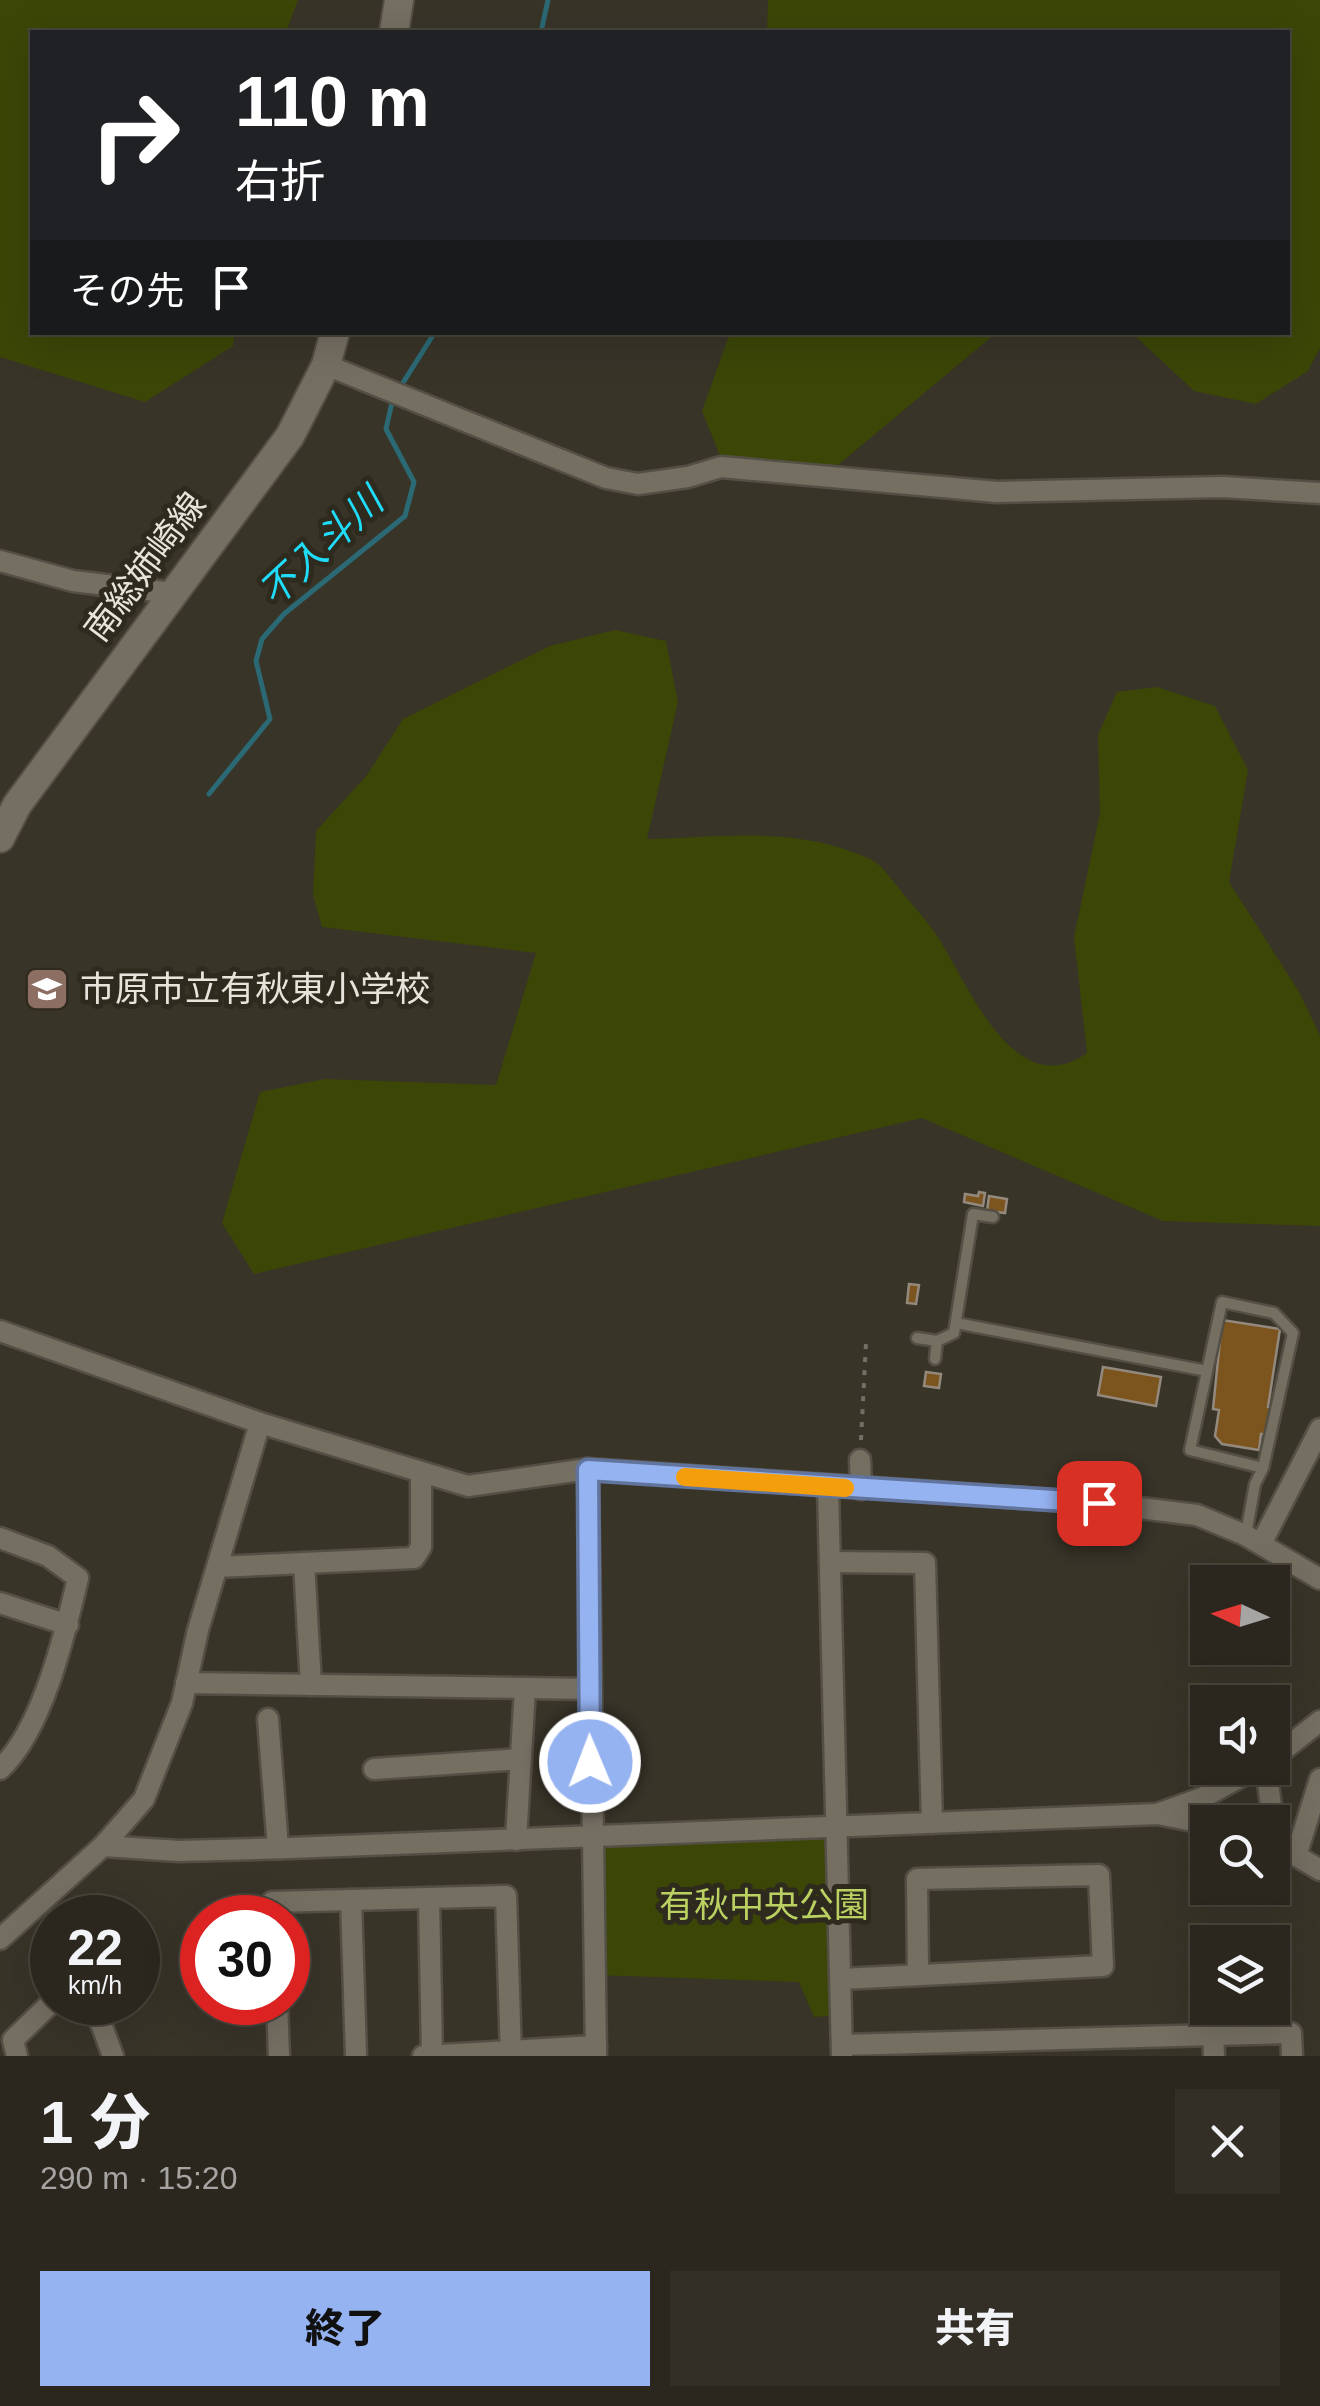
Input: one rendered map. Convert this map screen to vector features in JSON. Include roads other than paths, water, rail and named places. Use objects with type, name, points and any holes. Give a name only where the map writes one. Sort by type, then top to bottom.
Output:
[{"type":"main road","points":[[394,30],[399,0]]},
{"type":"main road","name":"南総姉崎線","points":[[0,838],[17,805],[290,436],[326,365],[334,335]]},
{"type":"street","points":[[326,365],[578,469],[638,484],[688,478],[720,467],[997,492],[1222,487],[1320,493]]},
{"type":"street","points":[[0,561],[73,581],[172,594]]},
{"type":"street","points":[[0,1330],[260,1423],[468,1486],[506,1484],[588,1470],[1158,1510],[1197,1515],[1253,1540],[1320,1578]]},
{"type":"street","points":[[0,1939],[103,1846],[144,1800],[186,1683],[260,1423]]},
{"type":"street","points":[[1253,1540],[1320,1430]]},
{"type":"street","points":[[860,1460],[861,1489]]},
{"type":"street","points":[[423,2056],[596,2051],[588,1470]]},
{"type":"street","points":[[217,1567],[420,1554],[421,1474]]},
{"type":"street","points":[[828,1487],[842,2050],[1214,2046],[1291,2034],[1292,2056]]},
{"type":"street","points":[[0,1538],[48,1556],[78,1578],[68,1624],[21,1750],[0,1768]]},
{"type":"street","points":[[830,1562],[926,1564],[932,1823]]},
{"type":"street","points":[[304,1563],[310,1685]]},
{"type":"street","points":[[0,1603],[68,1624]]},
{"type":"street","points":[[186,1683],[589,1688]]},
{"type":"street","points":[[516,1840],[525,1688]]},
{"type":"street","points":[[268,1719],[278,1848]]},
{"type":"street","points":[[1290,1745],[1320,1721]]},
{"type":"street","points":[[374,1768],[521,1759]]},
{"type":"street","points":[[1296,1856],[1320,1779]]},
{"type":"street","points":[[1158,1814],[1226,1785]]},
{"type":"street","points":[[103,1846],[278,1848],[1158,1814],[1190,1820]]},
{"type":"street","points":[[1290,1853],[1320,1870]]},
{"type":"street","points":[[841,1979],[918,1972],[1102,1966],[1099,1874],[917,1879],[918,1972]]},
{"type":"street","points":[[310,1901],[506,1896],[510,2054]]},
{"type":"street","points":[[429,1898],[432,2056]]},
{"type":"street","points":[[351,1900],[356,2056]]},
{"type":"street","points":[[17,2056],[12,2040],[30,2023]]},
{"type":"street","points":[[101,2025],[113,2056]]},
{"type":"street","points":[[277,2025],[279,2056]]},
{"type":"lane","points":[[917,1338],[937,1342],[954,1333],[973,1214],[993,1218]]},
{"type":"lane","points":[[1253,1540],[1255,1484],[1263,1468],[1293,1333],[1274,1313],[1222,1302],[1190,1450],[1263,1468]]},
{"type":"lane","points":[[956,1323],[1208,1370]]},
{"type":"lane","points":[[936,1359],[937,1342]]},
{"type":"waterway","name":"不入斗川","points":[[541,30],[548,0]]},
{"type":"waterway","name":"不入斗川","points":[[399,389],[433,335]]},
{"type":"waterway","name":"不入斗川","points":[[209,794],[270,719],[256,661],[262,639],[284,614],[405,516],[414,482],[386,429],[393,398]]},
{"type":"place","name":"市原市立有秋東小学校","points":[[47,989]]},
{"type":"park label","name":"有秋中央公園","points":[[764,1905]]}]
